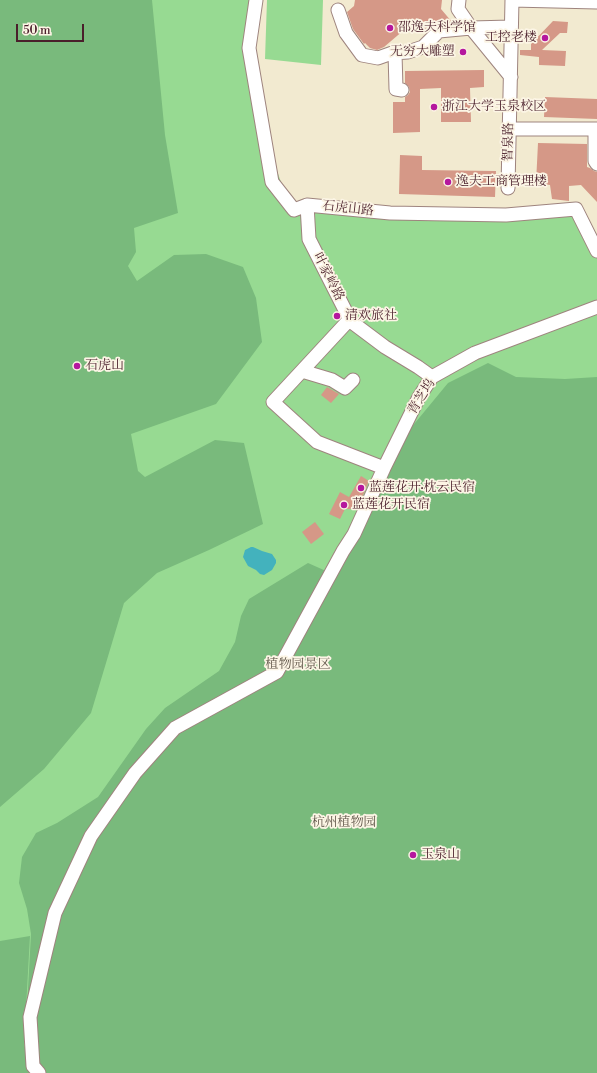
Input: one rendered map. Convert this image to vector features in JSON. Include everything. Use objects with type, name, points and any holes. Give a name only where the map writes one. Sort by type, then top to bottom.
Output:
[{"type":"street","name":"石虎山路","points":[[256,0],[249,48],[272,182],[294,210],[307,205],[390,213],[506,214],[576,209],[597,251]]},
{"type":"street","points":[[459,0],[458,9],[471,28],[511,77]]},
{"type":"street","points":[[512,0],[597,2]]},
{"type":"street","name":"智泉路","points":[[508,188],[512,0]]},
{"type":"street","points":[[338,10],[346,33],[362,55],[378,58],[395,53],[408,52],[423,47],[439,31],[471,28],[511,28]]},
{"type":"street","points":[[395,53],[396,89],[402,90]]},
{"type":"street","points":[[509,129],[596,129],[595,161],[597,164]]},
{"type":"street","name":"叶家岭路","points":[[307,205],[309,239],[349,320],[432,377]]},
{"type":"street","name":"青芝坞","points":[[39,1073],[33,1066],[30,1017],[55,913],[91,836],[135,774],[175,728],[277,672],[343,551],[354,534],[419,397],[432,377],[475,353],[597,307]]},
{"type":"street","points":[[349,320],[273,402],[317,442],[384,468]]},
{"type":"street","points":[[302,371],[332,380],[345,388],[353,380]]},
{"type":"green space","name":"植物园景区","points":[[0,0],[251,0],[247,26],[264,134],[287,199],[295,204],[463,212],[573,204],[597,257],[597,1073],[0,1073]]},
{"type":"green space","points":[[0,0],[152,0],[165,135],[178,213],[134,228],[136,252],[128,266],[137,281],[174,255],[206,254],[243,267],[256,298],[262,342],[216,404],[131,434],[138,471],[145,477],[215,440],[244,443],[263,524],[157,573],[124,603],[91,713],[44,769],[0,807]]},
{"type":"green space","points":[[267,0],[323,0],[321,65],[265,59]]},
{"type":"green space","name":"杭州植物园","points":[[488,363],[516,377],[565,379],[597,377],[597,1073],[37,1073],[25,1043],[31,934],[27,909],[19,883],[22,857],[36,833],[57,823],[98,797],[146,729],[165,708],[219,671],[235,642],[241,616],[249,599],[308,563],[326,571],[396,446],[448,383]]},
{"type":"green space","points":[[30,936],[24,1045],[35,1073],[0,1073],[0,941]]},
{"type":"water","points":[[251,547],[272,554],[276,560],[276,563],[272,570],[264,575],[248,566],[243,557],[245,550]]},
{"type":"building","name":"邵逸夫科学馆","points":[[355,0],[442,0],[441,9],[452,22],[438,23],[431,28],[404,30],[384,47],[377,50],[370,48],[365,43],[364,44],[353,29],[347,12],[354,6]]},
{"type":"building","name":"工控老楼","points":[[553,21],[568,22],[567,33],[560,33],[542,50],[566,51],[565,66],[539,65],[539,57],[520,55],[520,50],[531,50],[531,44]]},
{"type":"building","points":[[484,70],[484,87],[470,88],[471,122],[441,122],[441,88],[420,89],[420,132],[393,133],[393,102],[405,102],[405,97],[410,92],[409,87],[405,83],[405,71]]},
{"type":"building","points":[[545,97],[597,99],[597,119],[544,117]]},
{"type":"building","points":[[538,143],[587,144],[587,167],[597,172],[597,202],[581,185],[569,186],[569,201],[552,199],[550,185],[536,183]]},
{"type":"building","name":"逸夫工商管理楼","points":[[400,155],[422,156],[422,170],[496,171],[495,197],[399,194]]},
{"type":"building","points":[[327,387],[339,394],[331,403],[321,395]]},
{"type":"building","points":[[361,476],[369,481],[361,500],[358,498],[352,509],[345,509],[340,519],[329,514],[340,492],[349,497]]},
{"type":"building","points":[[315,522],[324,534],[311,544],[302,532]]},
{"type":"place","name":"邵逸夫科学馆","points":[[390,28]]},
{"type":"place","name":"工控老楼","points":[[545,38]]},
{"type":"place","name":"无穷大雕塑","points":[[463,52]]},
{"type":"place","name":"浙江大学玉泉校区","points":[[434,107]]},
{"type":"place","name":"逸夫工商管理楼","points":[[448,182]]},
{"type":"place","name":"清欢旅社","points":[[337,316]]},
{"type":"place","name":"石虎山","points":[[77,366]]},
{"type":"place","name":"蓝莲花开·枕云民宿","points":[[361,488]]},
{"type":"place","name":"蓝莲花开民宿","points":[[344,505]]},
{"type":"place","name":"玉泉山","points":[[413,855]]}]
